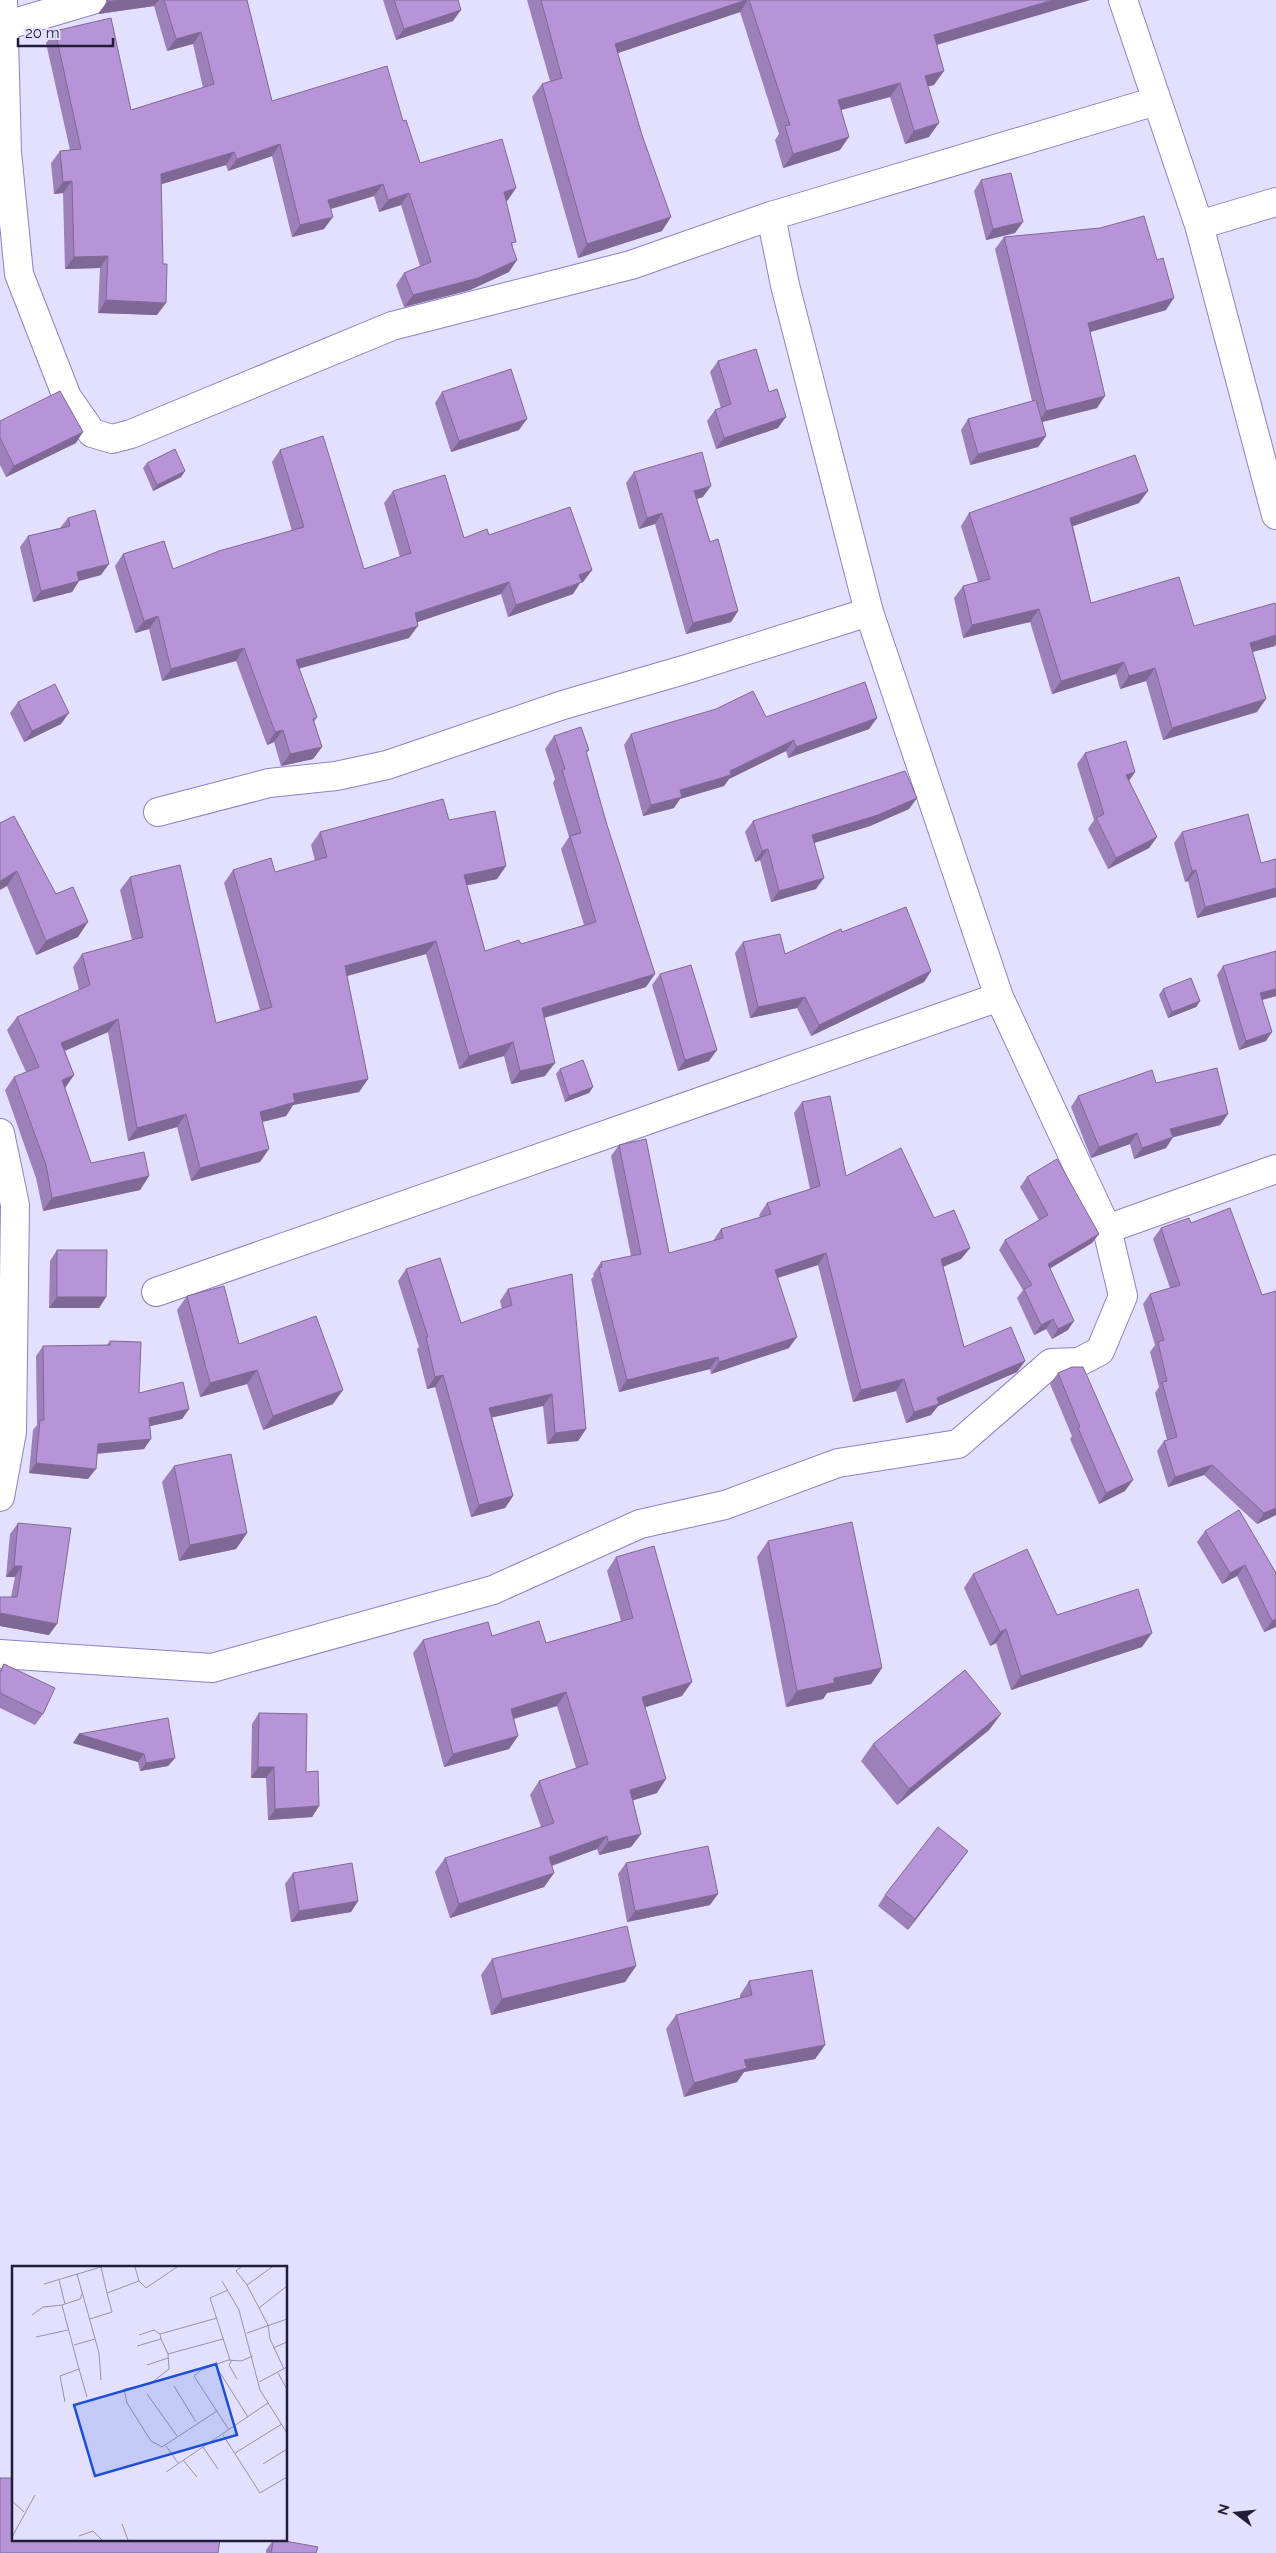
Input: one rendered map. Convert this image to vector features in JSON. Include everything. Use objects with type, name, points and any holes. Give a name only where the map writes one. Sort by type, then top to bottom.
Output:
[{"type":"street","points":[[92,0],[3,13],[7,152],[19,274],[67,397],[92,433],[112,439],[131,434],[392,326],[631,265],[771,216],[1156,101]]},
{"type":"street","points":[[1123,0],[1199,225],[1276,515]]},
{"type":"street","points":[[1199,225],[1276,202]]},
{"type":"street","points":[[0,1654],[212,1668],[493,1590],[640,1524],[724,1505],[838,1463],[958,1444],[1051,1363],[1079,1362],[1100,1351],[1123,1296],[1107,1228],[1000,997],[869,612],[785,285],[771,216]]},
{"type":"street","points":[[158,812],[269,784],[336,776],[387,765],[563,705],[869,612]]},
{"type":"street","points":[[156,1292],[1000,997]]},
{"type":"street","points":[[0,1134],[15,1205],[12,1432],[0,1497]]},
{"type":"street","points":[[1107,1228],[1276,1169]]},
{"type":"building","points":[[164,0],[247,0],[272,101],[387,66],[403,121],[406,120],[420,163],[502,139],[516,188],[504,192],[516,242],[511,243],[517,260],[478,278],[413,295],[404,273],[431,262],[409,193],[388,200],[383,184],[328,200],[333,217],[300,225],[280,144],[237,159],[234,152],[161,174],[163,264],[167,264],[166,303],[106,300],[108,256],[74,257],[72,181],[63,182],[60,151],[81,149],[55,31],[111,18],[131,110],[214,84],[201,32],[176,39]]},
{"type":"building","points":[[394,0],[458,0],[461,10],[404,29]]},
{"type":"building","points":[[541,0],[746,0],[615,44],[642,135],[671,217],[587,244],[542,84],[562,78]]},
{"type":"building","points":[[749,0],[1053,0],[934,35],[944,71],[925,76],[939,123],[914,131],[900,83],[838,100],[849,137],[793,154],[785,126],[790,125]]},
{"type":"building","points":[[1011,173],[1023,222],[993,229],[981,180]]},
{"type":"building","points":[[1144,216],[1157,260],[1163,258],[1174,298],[1088,323],[1105,396],[1046,411],[1004,237],[1100,228]]},
{"type":"building","points":[[756,349],[769,392],[777,389],[786,417],[724,438],[715,410],[731,404],[718,361]]},
{"type":"building","points":[[511,369],[527,419],[459,441],[442,392]]},
{"type":"building","points":[[60,391],[83,432],[14,466],[0,438],[0,421]]},
{"type":"building","points":[[1036,400],[1046,436],[978,454],[968,419]]},
{"type":"building","points":[[323,436],[364,569],[411,553],[393,491],[445,475],[464,538],[487,529],[489,535],[570,507],[592,570],[579,575],[582,582],[516,605],[509,582],[415,613],[418,626],[296,660],[317,717],[313,719],[322,747],[290,754],[283,730],[275,732],[244,648],[171,669],[158,616],[144,621],[123,554],[164,541],[173,569],[219,551],[304,527],[280,450]]},
{"type":"building","points":[[175,449],[185,471],[157,485],[147,463]]},
{"type":"building","points":[[702,452],[711,486],[694,491],[710,542],[718,539],[738,611],[693,623],[662,513],[647,518],[634,472]]},
{"type":"building","points":[[1135,455],[1148,491],[1070,518],[1091,603],[1179,577],[1194,626],[1275,603],[1276,635],[1250,643],[1266,699],[1172,728],[1155,668],[1129,676],[1124,662],[1061,681],[1039,609],[972,625],[963,586],[990,579],[969,513]]},
{"type":"building","points":[[95,510],[109,564],[77,572],[79,581],[41,591],[28,536],[70,526],[68,518]]},
{"type":"building","points":[[865,682],[877,718],[796,747],[794,740],[730,771],[731,775],[680,790],[682,797],[651,805],[631,734],[716,709],[753,691],[766,717]]},
{"type":"building","points":[[55,684],[69,713],[32,731],[18,702]]},
{"type":"building","points":[[581,727],[589,750],[586,751],[607,825],[655,974],[542,1008],[555,1063],[520,1071],[513,1042],[469,1056],[436,941],[345,966],[368,1079],[293,1094],[295,1102],[260,1112],[269,1149],[200,1168],[186,1114],[137,1128],[118,1019],[61,1043],[74,1075],[62,1080],[91,1163],[144,1152],[149,1176],[52,1198],[46,1165],[14,1077],[39,1067],[17,1017],[90,985],[82,954],[143,937],[130,877],[180,865],[216,1023],[272,1007],[233,870],[271,858],[275,872],[327,857],[320,832],[443,799],[449,820],[495,811],[506,866],[464,875],[485,951],[519,940],[521,944],[596,922],[570,836],[581,833],[562,770],[565,769],[554,736]]},
{"type":"building","points":[[1126,741],[1135,772],[1126,775],[1157,837],[1116,858],[1096,818],[1104,814],[1085,753]]},
{"type":"building","points":[[905,771],[917,798],[878,815],[812,835],[824,878],[779,891],[768,849],[762,851],[753,821]]},
{"type":"building","points":[[1248,814],[1261,863],[1276,859],[1276,888],[1205,907],[1196,870],[1192,871],[1182,832]]},
{"type":"building","points":[[14,816],[56,894],[73,887],[88,922],[46,941],[17,871],[0,881],[0,823]]},
{"type":"building","points":[[906,907],[931,971],[819,1025],[805,997],[758,1007],[743,942],[780,934],[785,954],[841,929],[842,932]]},
{"type":"building","points":[[1276,951],[1276,989],[1260,993],[1272,1032],[1246,1041],[1223,966]]},
{"type":"building","points":[[691,965],[717,1050],[685,1060],[660,974]]},
{"type":"building","points":[[1191,978],[1200,1001],[1172,1012],[1163,989]]},
{"type":"building","points":[[583,1060],[593,1087],[569,1096],[560,1069]]},
{"type":"building","points":[[1217,1068],[1228,1114],[1170,1129],[1173,1137],[1142,1148],[1137,1133],[1099,1147],[1078,1096],[1152,1070],[1156,1083]]},
{"type":"building","points":[[830,1096],[846,1176],[901,1148],[934,1218],[954,1210],[970,1248],[941,1259],[964,1347],[1011,1327],[1025,1361],[937,1398],[939,1404],[914,1412],[904,1379],[861,1390],[826,1253],[775,1270],[797,1337],[719,1362],[718,1357],[627,1380],[599,1268],[602,1267],[601,1262],[641,1254],[619,1145],[646,1139],[669,1253],[723,1238],[721,1229],[771,1214],[767,1203],[820,1186],[802,1102]]},
{"type":"building","points":[[1057,1159],[1099,1234],[1048,1264],[1074,1321],[1058,1329],[1053,1319],[1041,1325],[1024,1289],[1032,1285],[1005,1240],[1048,1215],[1027,1177]]},
{"type":"building","points":[[1230,1208],[1262,1295],[1276,1291],[1276,1508],[1264,1513],[1212,1465],[1175,1477],[1164,1441],[1177,1437],[1162,1382],[1167,1381],[1158,1342],[1164,1340],[1150,1294],[1180,1285],[1161,1228],[1189,1218],[1191,1223]]},
{"type":"building","points":[[57,1250],[107,1250],[106,1297],[57,1297]]},
{"type":"building","points":[[440,1258],[461,1323],[512,1305],[508,1289],[572,1274],[586,1429],[555,1433],[552,1394],[489,1408],[513,1496],[479,1505],[443,1375],[435,1377],[426,1337],[428,1337],[406,1269]]},
{"type":"building","points":[[224,1286],[239,1344],[316,1316],[343,1390],[273,1416],[257,1370],[210,1383],[187,1296]]},
{"type":"building","points":[[110,1341],[141,1342],[139,1393],[183,1382],[189,1409],[149,1418],[151,1439],[98,1444],[96,1469],[36,1463],[40,1420],[44,1420],[43,1346],[110,1345]]},
{"type":"building","points":[[1072,1367],[1083,1367],[1133,1480],[1106,1493],[1078,1428],[1080,1427],[1058,1373]]},
{"type":"building","points":[[231,1454],[247,1533],[190,1545],[174,1466]]},
{"type":"building","points":[[1239,1510],[1276,1573],[1276,1619],[1272,1621],[1245,1565],[1230,1573],[1205,1531]]},
{"type":"building","points":[[852,1522],[882,1668],[834,1678],[834,1683],[797,1691],[768,1541]]},
{"type":"building","points":[[18,1523],[71,1528],[57,1624],[0,1613],[0,1597],[17,1597],[22,1566],[14,1566]]},
{"type":"building","points":[[654,1546],[692,1682],[642,1697],[666,1779],[630,1790],[641,1834],[608,1842],[607,1836],[549,1857],[554,1873],[459,1904],[445,1858],[554,1823],[539,1781],[588,1764],[566,1692],[511,1709],[518,1736],[453,1754],[423,1640],[488,1622],[492,1636],[539,1621],[546,1643],[633,1618],[616,1557]]},
{"type":"building","points":[[1027,1549],[1057,1615],[1138,1589],[1152,1633],[1021,1676],[1006,1629],[1000,1632],[973,1574]]},
{"type":"building","points":[[4,1664],[55,1688],[43,1714],[0,1693],[0,1673]]},
{"type":"building","points":[[965,1670],[1001,1714],[909,1789],[873,1744]]},
{"type":"building","points":[[259,1713],[307,1714],[306,1772],[318,1771],[319,1806],[275,1809],[274,1767],[258,1767]]},
{"type":"building","points":[[168,1718],[175,1758],[146,1763],[144,1754],[79,1734]]},
{"type":"building","points":[[938,1827],[968,1851],[915,1919],[885,1895]]},
{"type":"building","points":[[708,1846],[718,1894],[635,1911],[626,1863]]},
{"type":"building","points":[[352,1863],[358,1901],[299,1911],[293,1873]]},
{"type":"building","points":[[627,1926],[636,1966],[502,1999],[492,1959]]},
{"type":"building","points":[[812,1970],[825,2045],[744,2060],[747,2068],[694,2083],[676,2015],[752,1995],[749,1981]]},
{"type":"building","points":[[0,2478],[12,2478],[12,2540],[220,2540],[218,2553],[0,2553]]},
{"type":"building","points":[[274,2540],[318,2547],[316,2553],[271,2553]]}]
